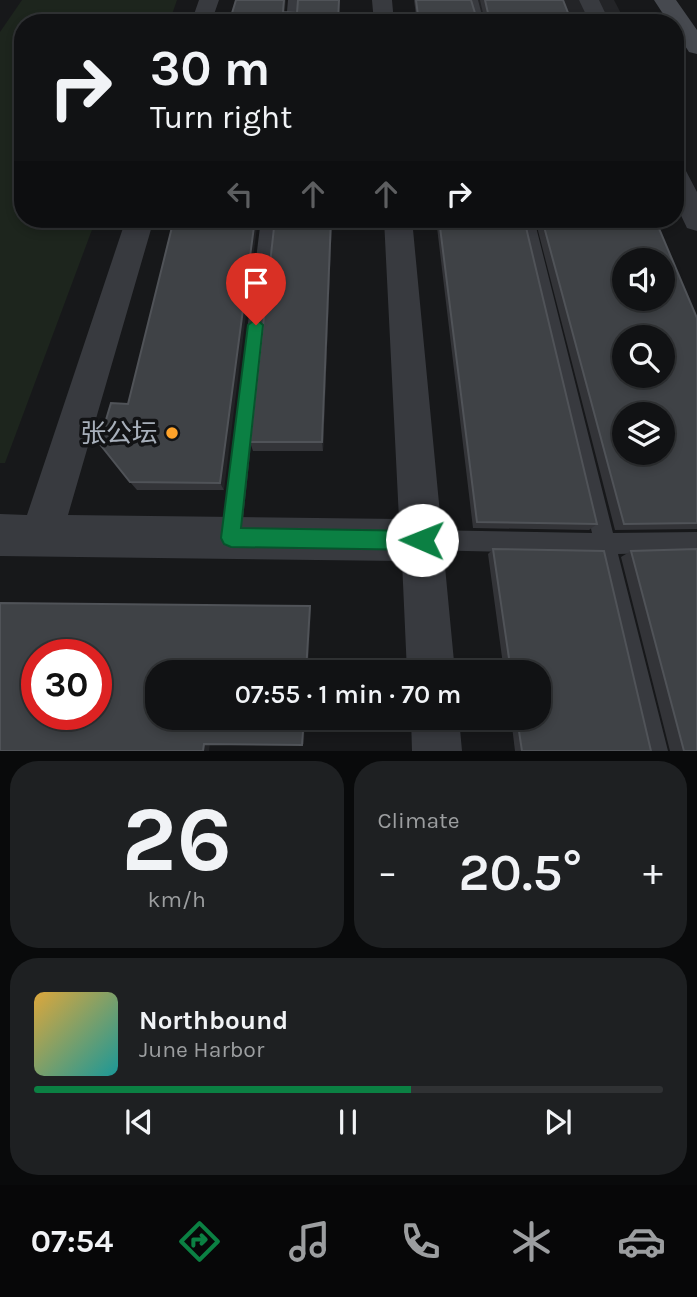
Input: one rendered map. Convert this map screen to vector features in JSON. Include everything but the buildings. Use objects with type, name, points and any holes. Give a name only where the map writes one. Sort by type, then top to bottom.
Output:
[{"type":"main road","points":[[684,28],[697,47]]},
{"type":"street","points":[[684,194],[697,221]]},
{"type":"street","points":[[41,536],[137,228]]},
{"type":"street","points":[[399,228],[430,660]]},
{"type":"street","points":[[0,535],[422,540]]},
{"type":"street","points":[[436,730],[437,751]]},
{"type":"lane","points":[[231,538],[267,228]]},
{"type":"lane","points":[[529,228],[608,544],[655,751]]},
{"type":"lane","points":[[422,540],[608,544],[697,542]]},
{"type":"shaded area","points":[[22,0],[177,0],[172,14],[14,14],[14,228],[93,228],[5,463],[0,463],[0,32]]},
{"type":"shaded area","points":[[465,0],[614,0],[621,14],[469,14]]},
{"type":"place","name":"张公坛","points":[[172,433]]},
{"type":"route","points":[[256,325],[231,538],[422,540]]}]
